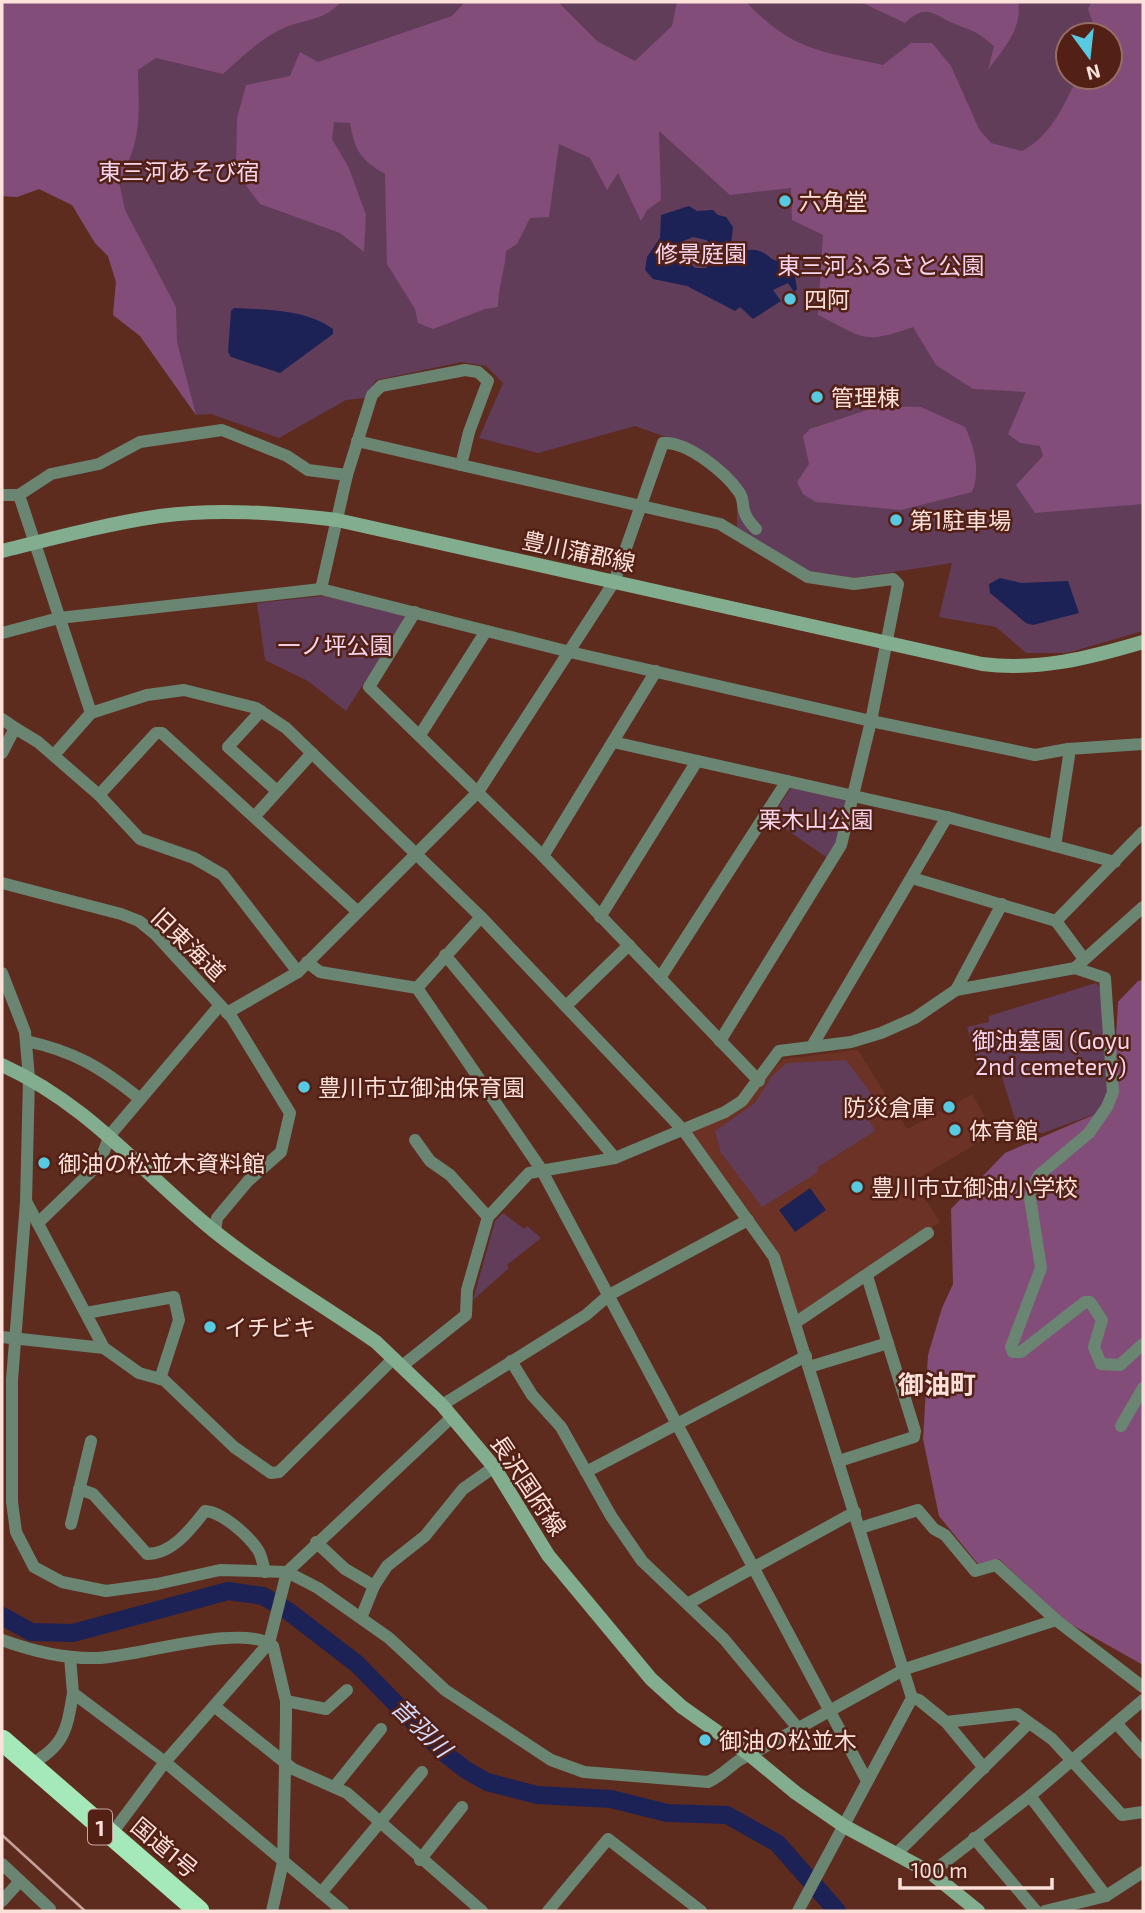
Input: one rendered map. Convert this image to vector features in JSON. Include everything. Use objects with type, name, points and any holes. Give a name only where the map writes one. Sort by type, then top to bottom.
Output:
[{"type":"highway","name":"国道1号","points":[[2,1740],[199,1911]]},
{"type":"highway","name":"国道1号","points":[[2,1751],[183,1911]]},
{"type":"main road","name":"豊川蒲郡線","points":[[2,551],[107,525],[173,515],[274,512],[337,520],[982,664],[1028,667],[1084,659],[1143,642]]},
{"type":"main road","name":"長沢国府線","points":[[2,1065],[27,1077],[110,1135],[215,1232],[376,1342],[398,1362],[447,1411],[494,1467],[548,1555],[644,1671],[682,1707],[750,1755],[796,1793],[844,1826],[931,1873],[978,1911]]},
{"type":"street","points":[[321,589],[357,441],[372,395],[382,386],[465,370],[478,372],[488,381],[469,432],[461,464]]},
{"type":"street","points":[[2,495],[19,495],[51,474],[99,464],[140,442],[222,430],[287,456],[309,470],[347,475]]},
{"type":"street","points":[[357,441],[642,504],[720,524],[808,577],[854,584],[893,579],[898,584],[871,721],[841,845],[720,1041]]},
{"type":"street","points":[[215,1232],[217,1218],[248,1181],[281,1152],[290,1113],[224,1009],[302,967],[478,792],[614,582],[663,443],[674,442],[696,453],[741,493],[744,518],[756,529]]},
{"type":"street","points":[[19,495],[91,713]]},
{"type":"street","points":[[2,633],[60,618],[321,589],[570,652],[871,721],[1035,755],[1068,749],[1143,744]]},
{"type":"street","points":[[415,612],[369,687],[543,856],[759,1081]]},
{"type":"street","points":[[420,735],[485,631]]},
{"type":"street","points":[[543,856],[656,671]]},
{"type":"street","points":[[54,755],[91,713],[147,695],[184,690],[224,698],[261,711],[286,728],[418,854],[684,1131],[774,1257],[912,1698],[866,1779],[800,1909]]},
{"type":"street","points":[[261,711],[228,747],[277,791]]},
{"type":"street","points":[[2,719],[54,755],[99,795],[140,839],[194,859],[223,876],[302,967],[417,988],[541,1169],[866,1779]]},
{"type":"street","points":[[2,753],[15,728]]},
{"type":"street","points":[[99,795],[156,733],[162,733],[358,912]]},
{"type":"street","points":[[612,742],[947,817],[1115,862]]},
{"type":"street","points":[[1055,846],[1068,749]]},
{"type":"street","points":[[255,816],[312,753]]},
{"type":"street","points":[[600,917],[697,761]]},
{"type":"street","points":[[660,978],[787,781]]},
{"type":"street","points":[[812,1046],[947,817]]},
{"type":"street","points":[[1056,922],[1143,832]]},
{"type":"street","points":[[912,878],[1056,922],[1079,963],[1105,978],[1113,1093],[1100,1120],[1034,1184],[1030,1198],[1041,1268],[1011,1347],[1013,1352],[1021,1352],[1085,1301],[1090,1302],[1102,1320],[1094,1347],[1101,1364],[1120,1365],[1143,1344]]},
{"type":"street","name":"旧東海道","points":[[2,883],[102,908],[139,921],[155,934],[224,1009],[110,1135],[99,1164],[38,1223]]},
{"type":"street","points":[[956,990],[1002,904]]},
{"type":"street","points":[[26,1202],[104,1348],[139,1373],[160,1379],[185,1398],[234,1447],[271,1473],[279,1472],[398,1362],[466,1315],[467,1290],[488,1217],[529,1173],[615,1158],[646,1143],[684,1131],[742,1101],[779,1051],[851,1042],[881,1033],[915,1018],[956,990],[1079,963],[1143,906]]},
{"type":"street","points":[[417,988],[481,918]]},
{"type":"street","points":[[566,1006],[629,945]]},
{"type":"street","points":[[445,956],[615,1158]]},
{"type":"street","points":[[2,973],[17,1008],[26,1041],[26,1202],[9,1338],[12,1380],[12,1502],[16,1532],[34,1567],[62,1582],[106,1591],[157,1584],[220,1570],[286,1576],[318,1588],[389,1638],[444,1690],[551,1759],[584,1772],[708,1782],[726,1774],[739,1758],[750,1755],[905,1669],[1056,1620]]},
{"type":"street","points":[[26,1041],[74,1053],[116,1079],[141,1099]]},
{"type":"street","points":[[415,1140],[430,1161],[450,1175],[488,1217]]},
{"type":"street","points":[[110,1836],[165,1762],[270,1641],[286,1576],[316,1542],[447,1411],[511,1361],[586,1315],[609,1295],[748,1220]]},
{"type":"street","points":[[795,1323],[928,1233]]},
{"type":"street","points":[[839,1461],[914,1437],[915,1431],[867,1276]]},
{"type":"street","points":[[86,1312],[174,1297],[179,1320],[160,1379]]},
{"type":"street","points":[[9,1338],[104,1348]]},
{"type":"street","points":[[586,1472],[677,1423],[808,1361],[888,1343]]},
{"type":"street","points":[[511,1361],[533,1395],[561,1427],[611,1516],[642,1561],[689,1602],[766,1687],[797,1727]]},
{"type":"street","points":[[1121,1426],[1143,1388]]},
{"type":"street","points":[[71,1524],[91,1441]]},
{"type":"street","points":[[361,1618],[374,1586],[387,1566],[425,1536],[463,1489],[494,1467]]},
{"type":"street","points":[[79,1489],[93,1494],[147,1554],[155,1554],[187,1534],[205,1511],[213,1511],[259,1551],[265,1572]]},
{"type":"street","points":[[860,1528],[918,1510],[934,1529],[945,1535],[975,1571],[996,1565],[1056,1620],[1143,1687]]},
{"type":"street","points":[[689,1602],[855,1512]]},
{"type":"street","points":[[316,1542],[345,1569],[374,1586]]},
{"type":"street","points":[[2,1640],[26,1649],[70,1657],[99,1658],[216,1640],[242,1638],[270,1641]]},
{"type":"street","points":[[270,1641],[279,1662],[286,1701],[283,1862],[272,1911]]},
{"type":"street","points":[[29,1765],[59,1745],[69,1721],[73,1693],[70,1657]]},
{"type":"street","points":[[286,1701],[326,1709],[347,1690]]},
{"type":"street","points":[[73,1693],[165,1762],[343,1911]]},
{"type":"street","points":[[912,1698],[919,1700],[946,1722],[984,1768]]},
{"type":"street","points":[[931,1873],[1030,1796],[1143,1700]]},
{"type":"street","points":[[214,1706],[293,1769],[335,1786],[482,1911]]},
{"type":"street","points":[[946,1722],[1017,1714],[1052,1739],[1122,1815],[1143,1812]]},
{"type":"street","points":[[1116,1723],[1143,1753]]},
{"type":"street","points":[[896,1854],[1028,1724]]},
{"type":"street","points":[[335,1786],[381,1729]]},
{"type":"street","points":[[321,1893],[422,1772]]},
{"type":"street","points":[[1030,1796],[1106,1896]]},
{"type":"street","points":[[420,1860],[462,1807]]},
{"type":"street","points":[[974,1838],[1037,1911]]},
{"type":"street","points":[[548,1911],[608,1839],[701,1911]]},
{"type":"street","points":[[2,1864],[50,1910]]},
{"type":"street","points":[[1045,1911],[1106,1896],[1143,1872]]},
{"type":"street","points":[[2,1900],[20,1881]]},
{"type":"shaded area","points":[[689,206],[697,211],[713,210],[726,217],[733,227],[731,245],[737,252],[755,250],[779,261],[792,256],[798,262],[794,270],[797,289],[794,292],[788,283],[773,290],[781,301],[753,319],[740,307],[735,311],[687,286],[653,279],[645,270],[647,257],[660,238],[661,215]],"holes":[[[693,237],[706,240],[714,247],[715,260],[706,268],[695,268],[680,253],[681,242]]]},
{"type":"shaded area","points":[[234,308],[299,314],[322,322],[333,329],[333,334],[280,373],[231,357],[228,352],[231,311]]},
{"type":"shaded area","points":[[1000,578],[1021,583],[1068,581],[1079,613],[1033,625],[1026,623],[990,593],[989,584]]},
{"type":"shaded area","points":[[858,1050],[907,1129],[972,1094],[994,1133],[914,1181],[940,1222],[799,1317],[777,1250],[693,1133],[697,1127],[751,1095],[783,1059]]},
{"type":"shaded area","points":[[810,1188],[826,1210],[795,1232],[779,1210]]},
{"type":"green space","points":[[2,2],[341,2],[322,16],[286,27],[269,36],[223,74],[156,58],[138,70],[138,128],[132,153],[119,182],[125,210],[176,307],[177,342],[196,415],[140,336],[113,315],[116,282],[108,256],[95,243],[72,205],[39,189],[17,197],[2,196]]},
{"type":"green space","name":"東三河ふるさと公園","points":[[76,2],[1143,2],[1143,631],[1067,653],[1026,653],[996,627],[939,617],[952,563],[854,578],[808,572],[737,527],[737,488],[694,447],[635,426],[538,453],[479,438],[503,383],[486,366],[462,362],[376,380],[365,398],[346,400],[279,438],[211,414],[196,415],[140,336],[113,315],[116,282],[108,256],[95,243],[72,205],[39,189],[17,197],[2,196]]},
{"type":"green space","points":[[465,2],[558,2],[597,41],[635,61],[672,26],[677,2],[746,2],[778,31],[808,47],[883,65],[911,43],[932,43],[951,66],[979,129],[991,143],[1022,151],[1049,128],[1071,91],[1124,91],[1124,21],[1092,21],[1088,9],[1091,2],[1143,2],[1143,504],[1035,513],[1016,485],[1043,456],[1040,446],[1020,443],[1008,434],[1026,392],[973,389],[936,365],[913,327],[883,336],[864,336],[818,315],[823,235],[792,220],[791,188],[730,195],[659,131],[661,200],[647,210],[641,221],[618,173],[607,190],[590,158],[559,144],[549,217],[530,218],[517,244],[506,251],[498,307],[485,309],[433,329],[418,323],[415,309],[387,264],[385,174],[364,159],[354,141],[350,123],[334,122],[332,139],[349,168],[366,215],[364,252],[340,233],[260,204],[236,172],[237,118],[246,85],[290,76],[300,52],[318,62],[452,16]]},
{"type":"green space","points":[[826,2],[1018,2],[1019,12],[1015,30],[988,70],[994,46],[976,33],[935,14],[919,13],[905,23],[863,3]]},
{"type":"green space","points":[[879,406],[921,407],[965,427],[975,459],[976,476],[972,492],[901,510],[816,502],[803,494],[797,482],[809,464],[803,436],[810,429]]},
{"type":"green space","name":"一ノ坪公園","points":[[324,596],[407,616],[346,711],[308,681],[265,660],[257,603]]},
{"type":"green space","name":"栗木山公園","points":[[792,786],[848,799],[839,843],[829,859],[771,819]]},
{"type":"green space","points":[[1143,980],[1143,1665],[1065,1621],[999,1559],[978,1564],[939,1516],[923,1439],[928,1355],[942,1308],[953,1284],[951,1209],[1005,1153],[1112,1107],[1118,1002],[1138,981]]},
{"type":"green space","name":"御油墓園 (Goyu 2nd cemetery)","points":[[1096,983],[1102,991],[1108,1096],[1100,1112],[1043,1133],[1025,1133],[1015,1119],[1001,1074],[978,1063],[967,1027],[989,1022],[989,1016]]},
{"type":"green space","points":[[846,1060],[883,1109],[869,1119],[875,1131],[818,1167],[818,1172],[762,1207],[721,1153],[715,1131],[755,1103],[772,1076],[787,1063]]},
{"type":"green space","points":[[503,1213],[524,1229],[527,1226],[541,1238],[507,1265],[509,1268],[473,1300],[495,1221]]},
{"type":"waterway","name":"音羽川","points":[[2,1616],[31,1632],[73,1633],[228,1591],[263,1596],[288,1611],[357,1664],[444,1753],[487,1782],[537,1795],[611,1799],[667,1813],[727,1815],[777,1843],[837,1911]]},
{"type":"railway","points":[[2,1835],[85,1911]]},
{"type":"place","name":"六角堂","points":[[785,201]]},
{"type":"place","name":"四阿","points":[[790,299]]},
{"type":"place","name":"管理棟","points":[[817,397]]},
{"type":"place","name":"第1駐車場","points":[[896,520]]},
{"type":"place","name":"豊川市立御油保育園","points":[[304,1087]]},
{"type":"place","name":"防災倉庫","points":[[949,1107]]},
{"type":"place","name":"体育館","points":[[955,1130]]},
{"type":"place","name":"御油の松並木資料館","points":[[44,1163]]},
{"type":"place","name":"豊川市立御油小学校","points":[[857,1187]]},
{"type":"place","name":"イチビキ","points":[[210,1327]]},
{"type":"place","name":"御油の松並木","points":[[705,1740]]},
{"type":"district","name":"御油町","points":[[937,1383]]},
{"type":"park label","name":"東三河あそび宿","points":[[179,171]]},
{"type":"park label","name":"修景庭園","points":[[701,253]]}]
